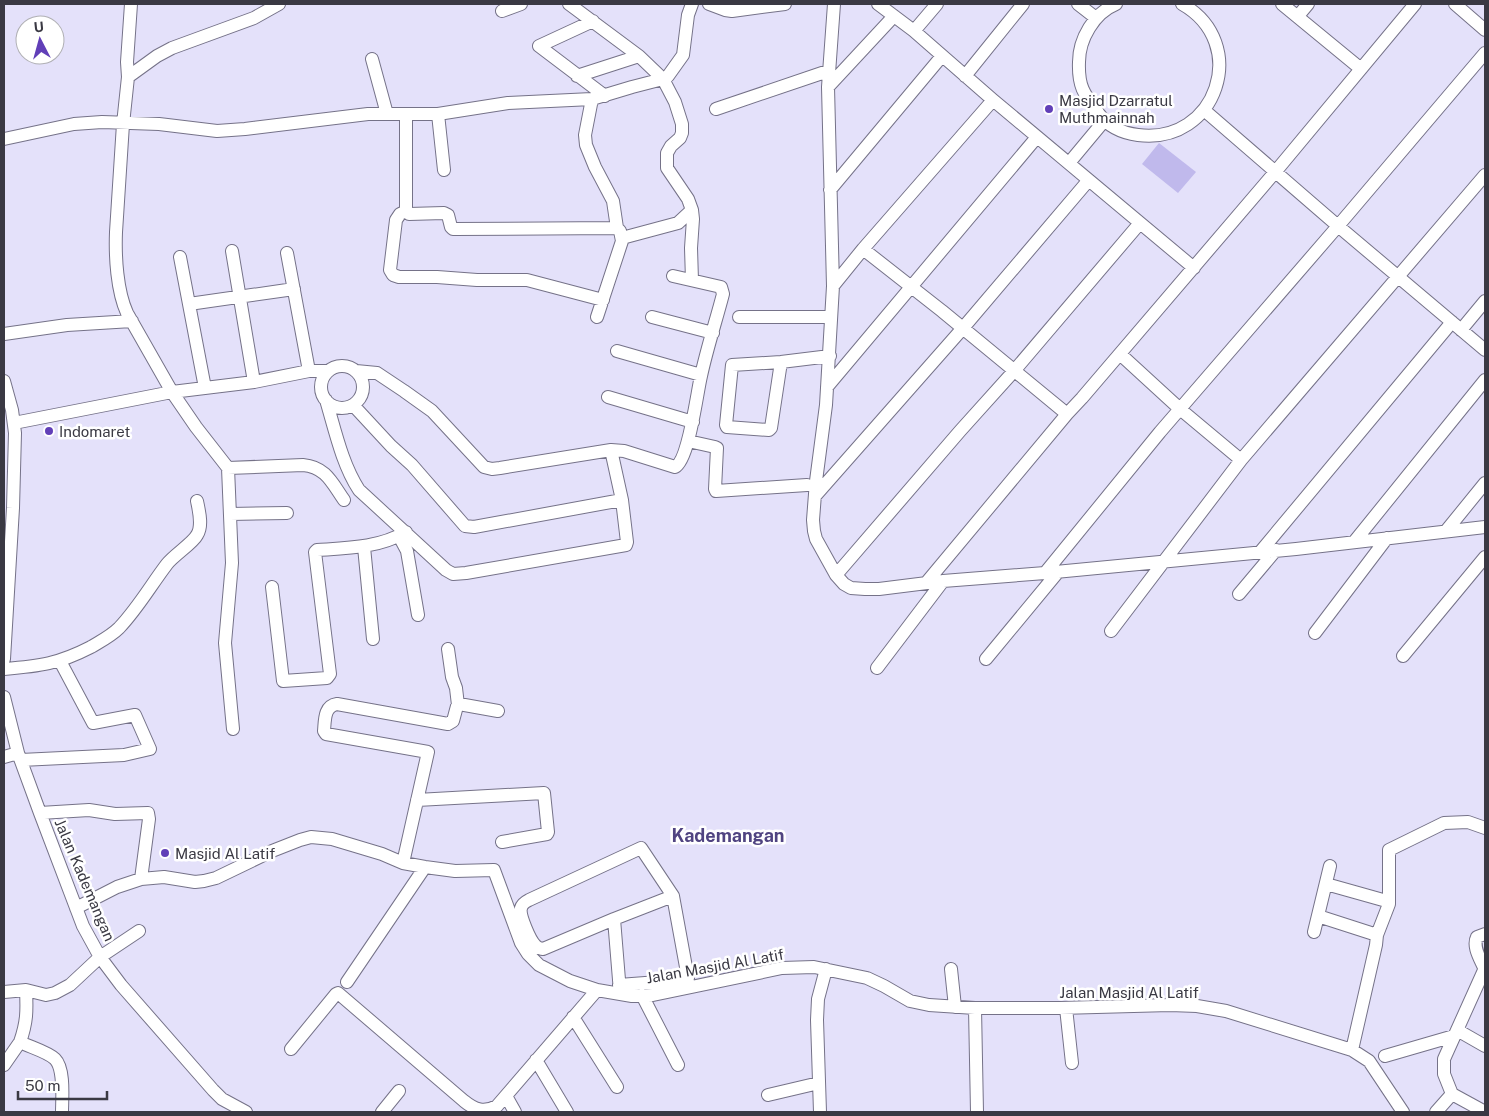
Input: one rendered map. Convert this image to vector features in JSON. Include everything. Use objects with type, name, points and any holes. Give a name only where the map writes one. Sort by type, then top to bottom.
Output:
[{"type":"street","points":[[131,4],[127,62],[128,77],[122,124],[116,247],[122,302],[172,392],[228,468],[232,573],[226,643],[234,729]]},
{"type":"street","points":[[128,77],[157,56],[172,48],[254,18],[279,4]]},
{"type":"street","points":[[502,12],[521,4]]},
{"type":"street","points":[[569,4],[639,56],[668,74],[674,102],[682,124],[682,133],[680,138],[667,152],[667,168],[688,199],[692,210],[692,280]]},
{"type":"street","points":[[4,139],[74,124],[102,122],[158,124],[217,130],[255,128],[368,114],[438,114],[508,103],[592,99],[668,74],[683,55],[688,15],[692,4]]},
{"type":"street","points":[[709,4],[732,11],[772,4],[785,4]]},
{"type":"street","points":[[834,4],[828,71],[833,286],[830,356],[813,520],[816,539],[836,576],[848,586],[858,589],[879,589],[943,581],[1058,572],[1276,550],[1485,527]]},
{"type":"street","points":[[878,4],[914,31],[993,100],[1194,268]]},
{"type":"street","points":[[914,31],[938,4]]},
{"type":"street","points":[[965,76],[1023,4]]},
{"type":"street","points":[[1078,4],[1096,18]]},
{"type":"street","points":[[1116,4],[1096,18],[1085,35],[1079,55],[1078,75],[1084,95],[1104,121],[1130,134],[1150,136],[1170,133],[1189,124],[1204,110],[1215,90],[1220,69],[1217,47],[1208,26],[1196,7],[1182,4]]},
{"type":"street","points":[[1282,4],[1361,69]]},
{"type":"street","points":[[1298,16],[1308,4]]},
{"type":"street","points":[[926,583],[1067,414],[1276,171],[1415,4]]},
{"type":"street","points":[[1454,4],[1485,30]]},
{"type":"street","points":[[828,88],[894,16]]},
{"type":"street","points":[[593,22],[539,46],[605,96]]},
{"type":"street","points":[[1045,573],[1180,409],[1485,53]]},
{"type":"street","points":[[577,76],[639,56]]},
{"type":"street","points":[[830,190],[942,56]]},
{"type":"street","points":[[372,59],[387,114]]},
{"type":"street","points":[[716,109],[828,71]]},
{"type":"street","points":[[592,99],[585,135],[586,145],[613,201],[620,233],[620,247],[597,317]]},
{"type":"street","points":[[833,286],[993,100]]},
{"type":"street","points":[[1204,110],[1485,350]]},
{"type":"street","points":[[406,114],[406,211]]},
{"type":"street","points":[[438,114],[444,170]]},
{"type":"street","points":[[1069,164],[1104,121]]},
{"type":"street","points":[[827,388],[1037,137]]},
{"type":"street","points":[[1111,631],[1241,460],[1485,175]]},
{"type":"street","points":[[815,496],[963,328],[1088,180]]},
{"type":"street","points":[[406,211],[414,215],[444,213],[448,215],[453,229],[620,233],[678,223],[692,210]]},
{"type":"street","points":[[406,211],[400,214],[396,220],[390,270],[393,275],[398,277],[477,280],[527,280],[603,300]]},
{"type":"street","points":[[836,576],[1140,223]]},
{"type":"street","points":[[863,249],[1067,414]]},
{"type":"street","points":[[232,252],[254,382]]},
{"type":"street","points":[[287,252],[309,371]]},
{"type":"street","points":[[180,257],[204,388]]},
{"type":"street","points":[[611,450],[622,500],[627,542],[625,546],[451,574],[403,534],[353,481],[322,393],[321,384],[331,368],[347,366],[356,371],[377,373],[432,411],[484,467],[492,469],[611,450],[624,451],[675,467],[680,464],[688,441],[701,375],[723,290],[673,276]]},
{"type":"street","points":[[189,304],[294,289]]},
{"type":"street","points":[[1262,551],[1457,326],[1485,301]]},
{"type":"street","points":[[652,317],[713,333]]},
{"type":"street","points":[[739,317],[831,317]]},
{"type":"street","points":[[4,334],[67,325],[132,321]]},
{"type":"street","points":[[617,351],[701,375]]},
{"type":"street","points":[[1120,354],[1180,409],[1241,460]]},
{"type":"street","points":[[781,362],[771,428],[769,430],[727,427],[732,365],[830,356]]},
{"type":"street","points":[[14,423],[172,392],[254,382],[309,371],[327,372]]},
{"type":"street","points":[[326,400],[339,408],[353,405],[360,398],[363,388],[362,379],[356,371]]},
{"type":"street","points":[[1354,542],[1485,380]]},
{"type":"street","points":[[4,381],[14,423],[9,470],[4,660]]},
{"type":"street","points":[[608,397],[693,422]]},
{"type":"street","points":[[353,405],[391,446],[412,465],[465,526],[622,500]]},
{"type":"street","points":[[688,441],[716,446],[715,491],[807,485]]},
{"type":"street","points":[[228,468],[312,466],[324,471],[344,500]]},
{"type":"street","points":[[1446,531],[1485,483]]},
{"type":"street","points":[[4,669],[41,666],[60,661],[103,640],[119,628],[172,558],[197,536],[200,528],[197,501]]},
{"type":"street","points":[[230,514],[287,513]]},
{"type":"street","points":[[272,587],[284,681],[327,678],[330,674],[315,552],[317,550],[364,547],[403,534]]},
{"type":"street","points":[[403,534],[418,615]]},
{"type":"street","points":[[1315,633],[1387,538]]},
{"type":"street","points":[[364,547],[373,639]]},
{"type":"street","points":[[1239,594],[1276,550]]},
{"type":"street","points":[[1403,656],[1485,558]]},
{"type":"street","points":[[986,659],[1058,572]]},
{"type":"street","points":[[877,668],[943,581]]},
{"type":"street","points":[[403,863],[428,752],[326,734],[324,731],[327,709],[337,704],[448,724],[453,720],[458,705],[448,649]]},
{"type":"street","points":[[4,757],[124,755],[150,749],[135,715],[93,723],[60,661]]},
{"type":"street","name":"Jalan Kademangan","points":[[4,696],[19,756],[83,926],[100,957],[121,985],[213,1090],[222,1099],[246,1112]]},
{"type":"street","points":[[458,705],[462,704],[498,711]]},
{"type":"street","points":[[417,800],[544,792],[548,833],[502,842]]},
{"type":"street","points":[[40,813],[89,810],[114,814],[148,813],[149,819],[141,879]]},
{"type":"street","points":[[1352,1050],[1377,936],[1389,904],[1389,850],[1444,823],[1468,822],[1485,828]]},
{"type":"street","name":"Jalan Masjid Al Latif","points":[[76,908],[117,887],[141,879],[164,877],[184,881],[204,881],[216,878],[272,851],[300,840],[311,837],[332,839],[382,854],[403,863],[425,868],[455,871],[494,870],[521,943],[533,959],[539,965],[570,981],[597,990],[619,990],[642,995],[678,990],[782,968],[814,967],[867,978],[910,1001],[929,1005],[975,1008],[1197,1006],[1226,1011],[1352,1050],[1370,1061],[1403,1112]]},
{"type":"street","points":[[614,919],[619,990],[688,979],[673,896],[641,848],[529,900],[524,903],[521,911],[521,916],[533,943],[545,949],[614,919],[673,896]]},
{"type":"street","points":[[1314,932],[1330,866]]},
{"type":"street","points":[[347,982],[425,868]]},
{"type":"street","points":[[1326,884],[1383,900]]},
{"type":"street","points":[[1318,916],[1377,936]]},
{"type":"street","points":[[4,992],[26,990],[46,996],[55,993],[70,985],[100,957],[139,931]]},
{"type":"street","points":[[1485,934],[1477,937],[1475,943],[1484,975],[1443,1063],[1444,1074],[1452,1094],[1485,1112]]},
{"type":"street","points":[[820,1112],[816,1038],[817,1010],[826,968]]},
{"type":"street","points":[[951,969],[955,1006]]},
{"type":"street","points":[[4,1065],[20,1042],[26,1025],[26,990]]},
{"type":"street","points":[[292,1049],[338,993],[473,1108],[481,1110],[491,1109],[497,1106],[506,1096],[597,990]]},
{"type":"street","points":[[642,995],[678,1065]]},
{"type":"street","points":[[975,1008],[977,1112]]},
{"type":"street","points":[[1066,1008],[1072,1063]]},
{"type":"street","points":[[573,1017],[617,1088]]},
{"type":"street","points":[[1386,1056],[1456,1033],[1485,1046]]},
{"type":"street","points":[[20,1042],[54,1058],[59,1064],[62,1074],[62,1112]]},
{"type":"street","points":[[536,1060],[567,1112]]},
{"type":"street","points":[[768,1095],[818,1083]]},
{"type":"street","points":[[382,1112],[399,1091]]},
{"type":"street","points":[[1436,1112],[1452,1094]]},
{"type":"street","points":[[506,1096],[515,1112]]},
{"type":"shaded area","points":[[1159,143],[1196,172],[1178,193],[1142,164]]},
{"type":"place","name":"Masjid Dzarratul Muthmainnah","points":[[1049,109]]},
{"type":"place","name":"Indomaret","points":[[49,431]]},
{"type":"place","name":"Masjid Al Latif","points":[[165,853]]},
{"type":"district","name":"Kademangan","points":[[728,835]]}]
